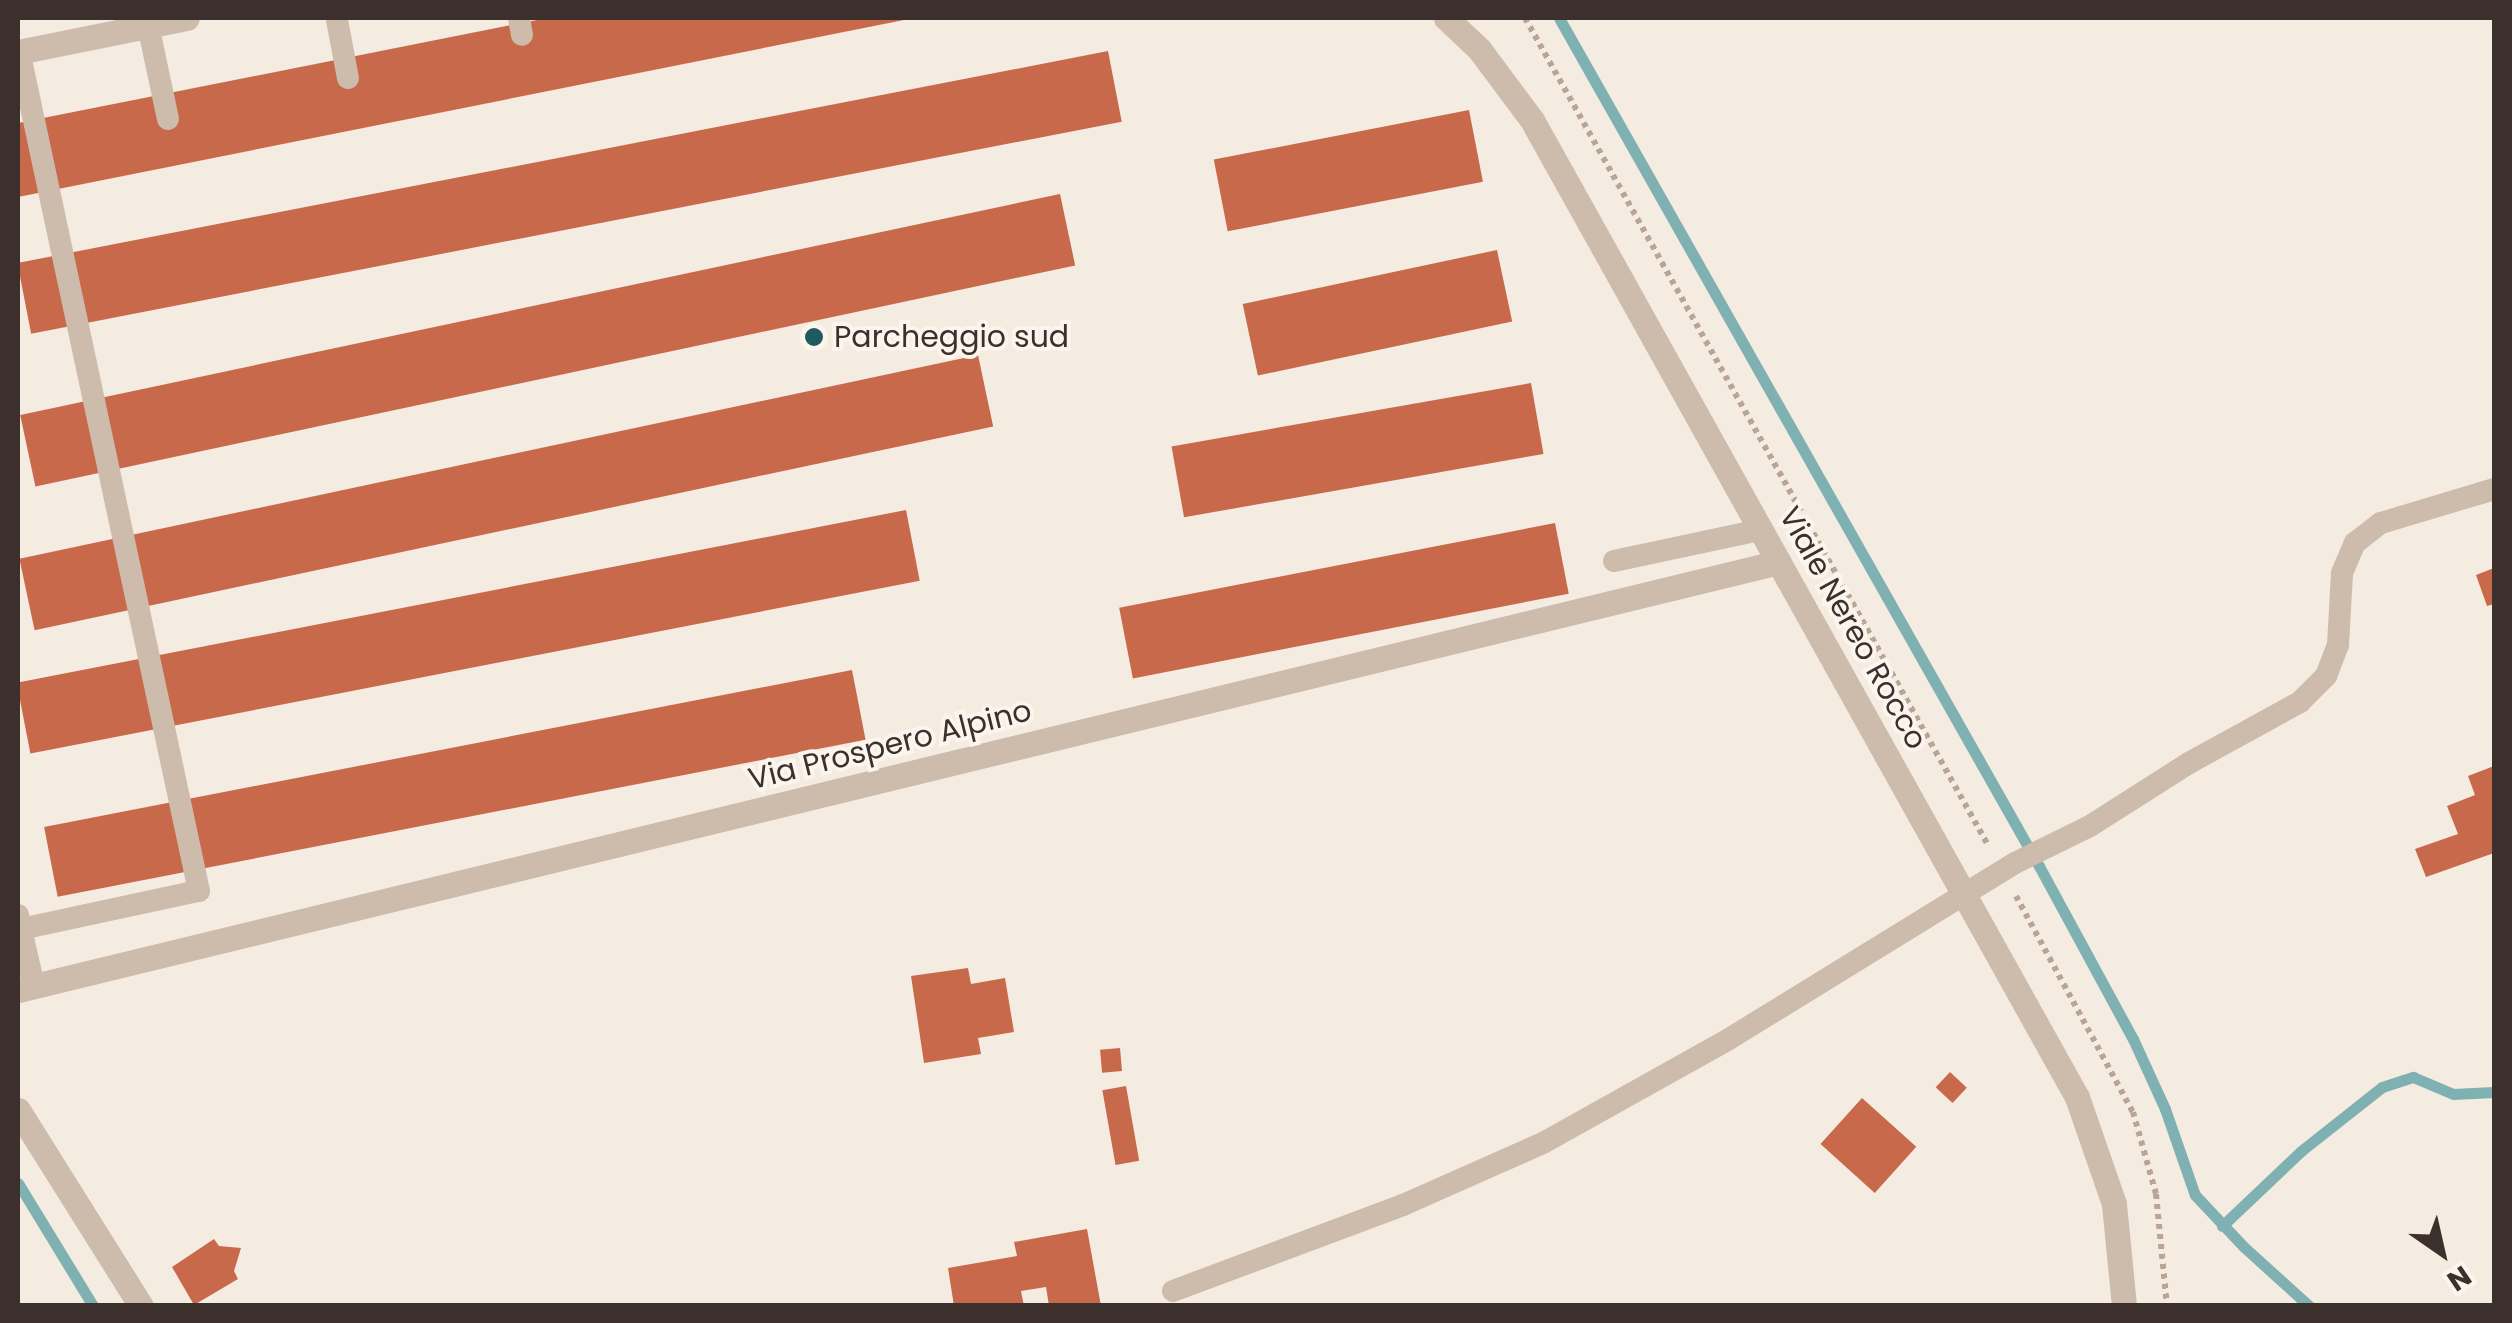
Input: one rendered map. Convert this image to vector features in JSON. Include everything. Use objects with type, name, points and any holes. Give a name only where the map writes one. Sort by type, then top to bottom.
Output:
[{"type":"street","points":[[18,51],[187,18]]},
{"type":"street","name":"Viale Nereo Rocco","points":[[1446,18],[1479,49],[1532,120],[2077,1096],[2114,1204],[2124,1306]]},
{"type":"street","name":"Via Prospero Alpino","points":[[26,988],[1778,562]]},
{"type":"street","points":[[18,1110],[141,1306]]},
{"type":"lane","points":[[336,20],[348,78]]},
{"type":"lane","points":[[148,25],[168,119]]},
{"type":"lane","points":[[18,51],[28,154],[199,891],[19,922],[26,988]]},
{"type":"lane","points":[[1173,1291],[1403,1205],[1543,1143],[1728,1039],[2009,867],[2090,826],[2189,763],[2300,702],[2326,676],[2338,645],[2342,573],[2355,544],[2381,523],[2494,489]]},
{"type":"lane","points":[[1614,561],[1760,530]]},
{"type":"path","points":[[1525,18],[2009,867],[2133,1112],[2156,1194],[2167,1306]]},
{"type":"building","points":[[547,18],[909,19],[18,197],[18,123]]},
{"type":"building","points":[[1108,51],[1122,122],[31,334],[18,263]]},
{"type":"building","points":[[1469,110],[1483,182],[1228,231],[1214,160]]},
{"type":"building","points":[[1060,194],[1075,265],[35,486],[20,415]]},
{"type":"building","points":[[1497,250],[1512,321],[1258,375],[1243,304]]},
{"type":"building","points":[[978,355],[993,426],[35,630],[19,559]]},
{"type":"building","points":[[1531,383],[1544,454],[1184,517],[1172,446]]},
{"type":"building","points":[[906,510],[920,581],[30,754],[18,683]]},
{"type":"building","points":[[1555,523],[1569,594],[1133,678],[1119,608]]},
{"type":"building","points":[[2494,568],[2494,604],[2487,606],[2476,575]]},
{"type":"building","points":[[852,670],[866,740],[58,897],[44,827]]},
{"type":"building","points":[[2494,766],[2494,853],[2426,877],[2415,849],[2458,834],[2447,806],[2475,795],[2468,776]]},
{"type":"building","points":[[968,968],[971,984],[1005,978],[1014,1032],[978,1038],[981,1054],[924,1063],[911,976]]},
{"type":"building","points":[[1120,1048],[1122,1071],[1102,1073],[1100,1050]]},
{"type":"building","points":[[1950,1072],[1967,1088],[1952,1103],[1936,1087]]},
{"type":"building","points":[[1126,1086],[1139,1161],[1116,1165],[1102,1090]]},
{"type":"building","points":[[1862,1098],[1916,1147],[1875,1193],[1821,1144]]},
{"type":"building","points":[[1087,1229],[1101,1306],[1049,1306],[1046,1287],[1021,1291],[1024,1306],[954,1306],[948,1268],[1017,1256],[1014,1242]]},
{"type":"building","points":[[214,1239],[219,1246],[241,1248],[234,1271],[238,1279],[194,1305],[172,1267]]},
{"type":"waterway","points":[[1559,18],[2133,1039],[2165,1109],[2195,1195],[2244,1247],[2309,1306]]},
{"type":"waterway","points":[[2222,1226],[2301,1151],[2382,1087],[2413,1077],[2453,1094],[2494,1092]]},
{"type":"waterway","points":[[18,1183],[93,1306]]},
{"type":"place","name":"Parcheggio sud","points":[[814,337]]}]
